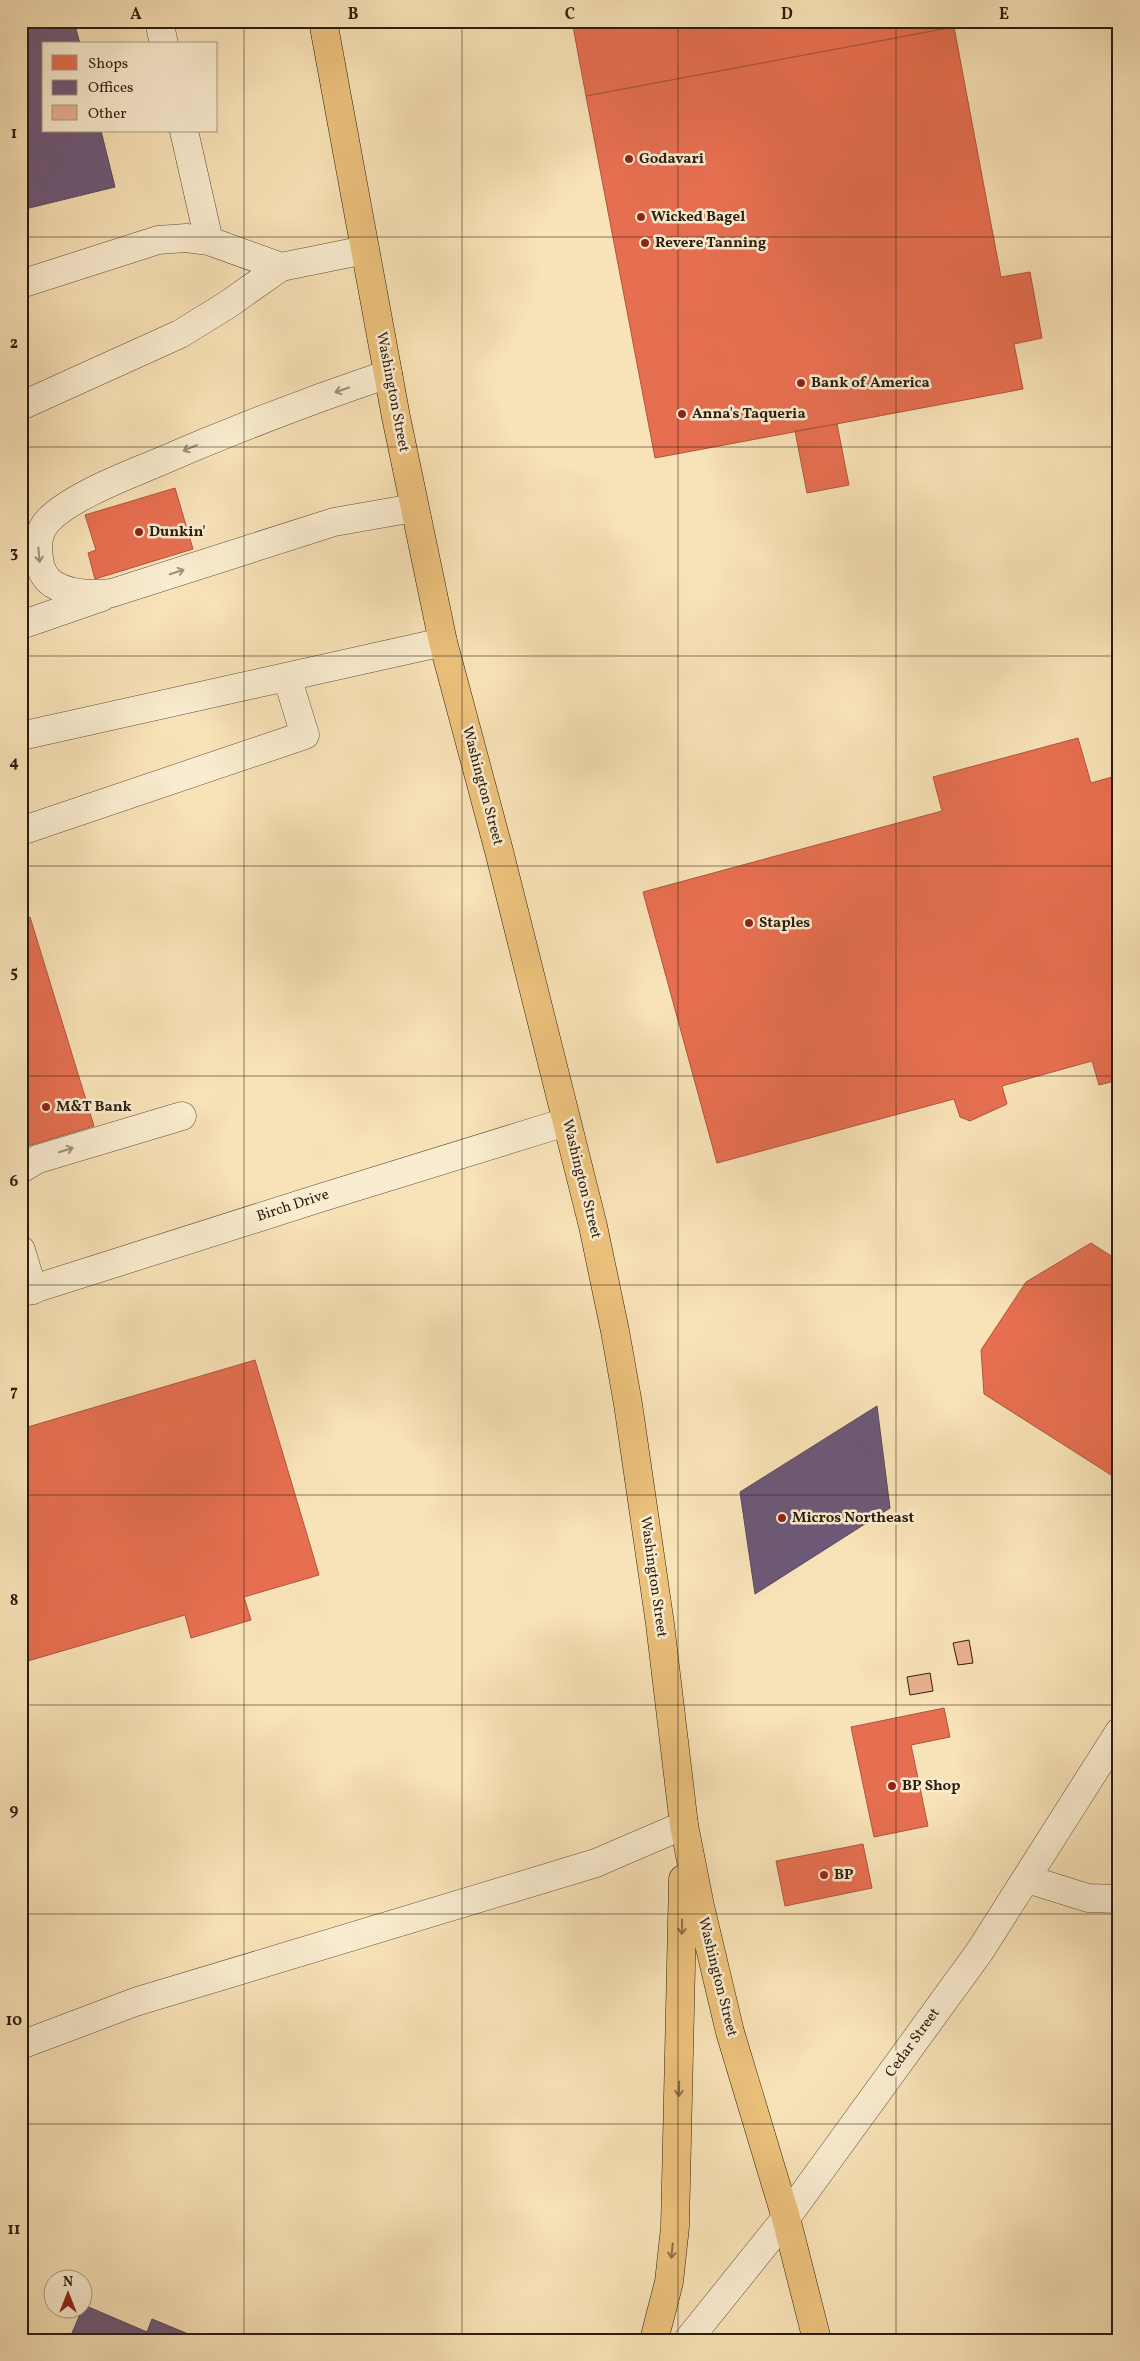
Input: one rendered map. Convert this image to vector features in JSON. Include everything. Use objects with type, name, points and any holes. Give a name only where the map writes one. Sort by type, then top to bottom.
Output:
[{"type":"main road","name":"Washington Street","points":[[323,21],[388,374],[443,642],[499,851],[593,1226],[628,1404],[660,1624],[684,1826],[702,1915],[730,2032],[786,2218],[817,2340]]},
{"type":"main road","points":[[654,2340],[669,2282],[677,2186],[684,1826]]},
{"type":"street","points":[[159,21],[164,42]]},
{"type":"street","points":[[184,132],[209,241]]},
{"type":"street","points":[[21,284],[158,240],[186,238],[209,241],[281,267]]},
{"type":"street","points":[[21,406],[180,334],[227,305],[281,267],[365,250]]},
{"type":"street","points":[[21,526],[123,477],[263,418],[388,374]]},
{"type":"street","points":[[121,590],[91,594],[60,588],[47,579],[41,570],[38,550],[42,529],[53,516],[82,498],[123,477]]},
{"type":"street","points":[[21,625],[121,590],[334,522],[414,508]]},
{"type":"street","points":[[21,736],[443,642]]},
{"type":"street","points":[[21,831],[305,735],[287,677]]},
{"type":"street","points":[[21,1168],[38,1158],[182,1116]]},
{"type":"street","name":"Birch Drive","points":[[27,1292],[311,1200],[566,1122]]},
{"type":"street","points":[[21,1250],[27,1292]]},
{"type":"street","name":"Cedar Street","points":[[688,2340],[786,2218],[980,1951],[1119,1732]]},
{"type":"street","points":[[21,2045],[135,2002],[596,1863],[684,1826]]},
{"type":"street","points":[[1027,1879],[1088,1898],[1119,1899]]},
{"type":"building: Shops","points":[[572,21],[953,21],[954,27],[586,96]]},
{"type":"building: Shops","points":[[954,27],[1001,277],[1030,272],[1042,338],[1014,344],[1023,389],[655,458],[586,96]]},
{"type":"building: Shops","points":[[837,424],[849,485],[807,493],[795,431]]},
{"type":"building: Shops","name":"Dunkin'","points":[[175,488],[193,549],[95,579],[88,553],[96,550],[85,515]]},
{"type":"building: Shops","points":[[1078,738],[1091,783],[1119,775],[1119,1054],[1115,1055],[1119,1068],[1119,1080],[1099,1085],[1092,1061],[1002,1086],[1007,1104],[970,1121],[960,1117],[954,1099],[717,1163],[643,892],[942,811],[933,777]]},
{"type":"building: Shops","points":[[30,917],[94,1126],[21,1148],[21,920]]},
{"type":"building: Shops","points":[[1091,1243],[1119,1261],[1119,1480],[984,1394],[981,1350],[1026,1282]]},
{"type":"building: Shops","points":[[255,1360],[319,1575],[244,1597],[251,1620],[191,1638],[185,1615],[21,1663],[21,1429]]},
{"type":"building: Shops","name":"BP Shop","points":[[944,1708],[950,1737],[911,1745],[928,1826],[874,1837],[851,1727]]},
{"type":"building: Shops","name":"BP","points":[[863,1844],[872,1888],[785,1906],[776,1861]]},
{"type":"building: Offices","points":[[21,21],[74,21],[79,42],[42,42],[42,132],[101,132],[115,187],[21,210]]},
{"type":"building: Offices","points":[[877,1406],[890,1508],[755,1594],[740,1492]]},
{"type":"building: Offices","points":[[92,2308],[147,2332],[152,2319],[203,2340],[69,2340],[78,2318],[92,2318]]},
{"type":"building: Other","points":[[969,1640],[973,1663],[958,1665],[953,1643]]},
{"type":"building: Other","points":[[930,1673],[933,1691],[910,1695],[907,1677]]},
{"type":"place","name":"Godavari","points":[[629,159]]},
{"type":"place","name":"Wicked Bagel","points":[[641,217]]},
{"type":"place","name":"Revere Tanning","points":[[645,243]]},
{"type":"place","name":"Bank of America","points":[[801,383]]},
{"type":"place","name":"Anna's Taqueria","points":[[682,414]]},
{"type":"place","name":"Dunkin'","points":[[139,532]]},
{"type":"place","name":"Staples","points":[[749,923]]},
{"type":"place","name":"M&T Bank","points":[[46,1107]]},
{"type":"place","name":"Micros Northeast","points":[[782,1518]]},
{"type":"place","name":"BP Shop","points":[[892,1786]]},
{"type":"place","name":"BP","points":[[824,1875]]}]
